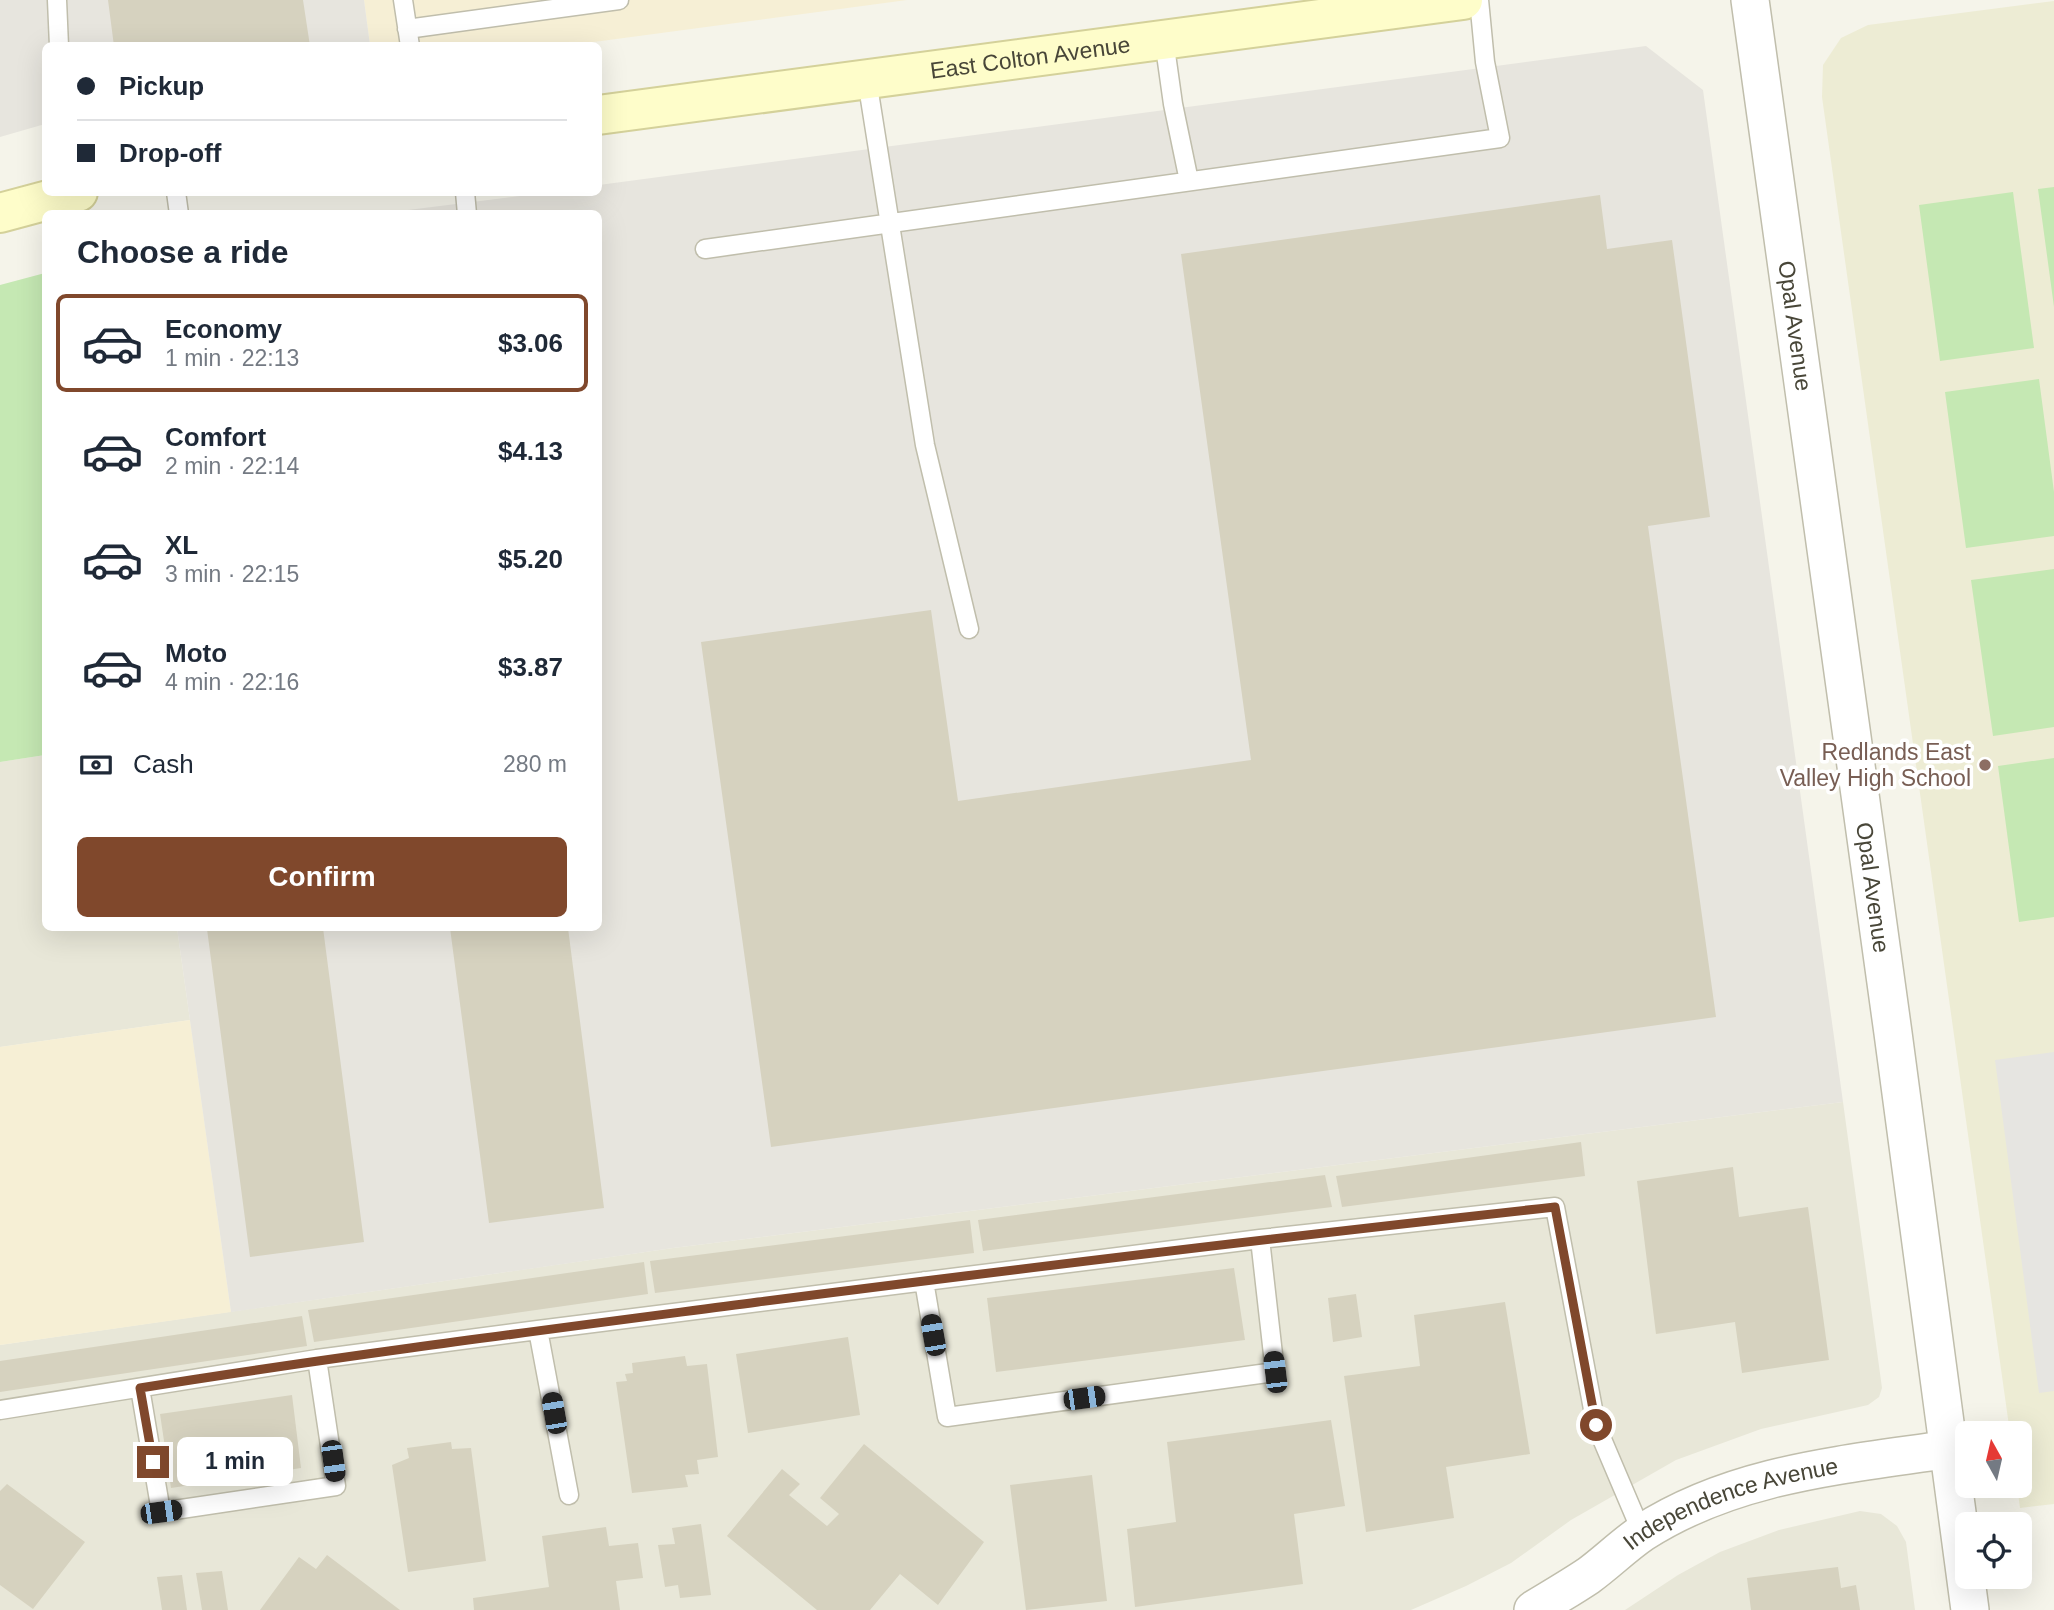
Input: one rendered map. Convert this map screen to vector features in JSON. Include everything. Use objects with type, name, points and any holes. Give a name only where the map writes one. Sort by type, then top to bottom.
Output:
[{"type":"street","name":"East Colton Avenue","points":[[602,114],[1463,0]]},
{"type":"street","name":"Opal Avenue","points":[[1750,0],[1970,1610]]},
{"type":"street","points":[[0,212],[64,196]]},
{"type":"street","name":"Independence Avenue","points":[[1533,1610],[1588,1576],[1642,1533],[1683,1511],[1741,1486],[1811,1469],[1950,1449]]},
{"type":"lane","points":[[57,0],[59,42]]},
{"type":"lane","points":[[403,0],[409,37],[619,0]]},
{"type":"lane","points":[[705,248],[1500,138],[1485,62],[1479,0]]},
{"type":"lane","points":[[1164,40],[1172,104],[1189,181]]},
{"type":"lane","points":[[867,80],[925,445],[969,629]]},
{"type":"lane","points":[[0,1410],[317,1359],[538,1330],[1260,1239],[1555,1207],[1596,1425],[1642,1533]]},
{"type":"lane","points":[[924,1281],[947,1417],[1275,1372],[1260,1239]]},
{"type":"lane","points":[[538,1330],[569,1496]]},
{"type":"lane","points":[[140,1388],[161,1512],[336,1486],[317,1359]]},
{"type":"shaded area","points":[[0,0],[364,0],[370,42],[42,42],[42,125],[0,137]]},
{"type":"shaded area","points":[[364,0],[907,0],[594,42],[370,42]]},
{"type":"shaded area","name":"Redlands East Valley High School","points":[[2054,1],[2054,1504],[2020,1508],[2019,1498],[2032,1498],[2032,1421],[2008,1421],[1822,97],[1823,65],[1841,38],[1868,25]]},
{"type":"shaded area","points":[[1646,46],[1703,90],[1843,1102],[673,1248],[231,1312],[177,931],[602,931],[602,210],[408,210],[520,196],[602,196],[602,185]]},
{"type":"shaded area","points":[[42,755],[42,931],[177,931],[190,1020],[0,1047],[0,762]]},
{"type":"shaded area","points":[[190,1020],[231,1312],[0,1345],[0,1047]]},
{"type":"shaded area","points":[[2054,1052],[2054,1391],[2039,1393],[1995,1060]]},
{"type":"shaded area","points":[[1843,1102],[1882,1388],[1879,1397],[1868,1405],[1761,1429],[1676,1460],[1571,1520],[1511,1563],[1411,1610],[0,1610],[0,1345],[673,1248]]},
{"type":"shaded area","points":[[1860,1511],[1881,1514],[1897,1526],[1906,1542],[1915,1610],[1625,1610],[1678,1575],[1720,1552],[1779,1530]]},
{"type":"green space","points":[[2054,187],[2054,307],[2038,189]]},
{"type":"green space","points":[[2013,192],[2034,348],[1940,361],[1919,205]]},
{"type":"green space","points":[[42,274],[42,755],[0,762],[0,285]]},
{"type":"green space","points":[[2039,379],[2054,492],[2054,536],[1966,548],[1945,392]]},
{"type":"green space","points":[[2054,569],[2054,727],[1993,736],[1971,580]]},
{"type":"green space","points":[[2054,758],[2054,917],[2019,922],[1998,766]]},
{"type":"building","points":[[108,0],[303,0],[309,42],[113,42]]},
{"type":"building","points":[[1600,195],[1607,249],[1672,240],[1710,517],[1648,526],[1716,1017],[771,1147],[701,642],[931,610],[958,801],[1251,760],[1181,254]]},
{"type":"building","points":[[207,931],[323,931],[364,1242],[250,1257]]},
{"type":"building","points":[[450,931],[568,931],[604,1208],[489,1223]]},
{"type":"building","points":[[1581,1142],[1585,1176],[1342,1207],[1336,1176]]},
{"type":"building","points":[[1733,1167],[1739,1217],[1808,1207],[1829,1360],[1742,1373],[1735,1322],[1656,1334],[1637,1181]]},
{"type":"building","points":[[1325,1175],[1332,1207],[983,1251],[978,1220]]},
{"type":"building","points":[[970,1220],[974,1253],[655,1293],[650,1261]]},
{"type":"building","points":[[644,1262],[648,1294],[314,1342],[308,1310]]},
{"type":"building","points":[[1234,1268],[1245,1340],[996,1372],[987,1298]]},
{"type":"building","points":[[1356,1294],[1362,1337],[1333,1342],[1328,1298]]},
{"type":"building","points":[[1505,1302],[1530,1454],[1446,1467],[1454,1518],[1366,1532],[1344,1376],[1420,1366],[1414,1315]]},
{"type":"building","points":[[302,1316],[307,1346],[0,1392],[0,1361]]},
{"type":"building","points":[[848,1337],[860,1415],[748,1433],[736,1354]]},
{"type":"building","points":[[685,1356],[687,1366],[707,1364],[718,1457],[697,1460],[699,1474],[685,1475],[688,1487],[632,1493],[616,1382],[627,1381],[625,1374],[633,1373],[632,1363]]},
{"type":"building","points":[[292,1395],[301,1468],[171,1488],[160,1414]]},
{"type":"building","points":[[1331,1420],[1345,1506],[1294,1514],[1303,1584],[1135,1607],[1127,1529],[1176,1522],[1167,1442]]},
{"type":"building","points":[[451,1442],[452,1449],[471,1448],[486,1561],[408,1572],[392,1465],[409,1458],[407,1448]]},
{"type":"building","points":[[864,1444],[984,1542],[938,1605],[900,1574],[870,1610],[817,1610],[727,1536],[782,1469],[800,1484],[789,1495],[827,1526],[839,1514],[820,1498]]},
{"type":"building","points":[[1092,1475],[1107,1601],[1026,1610],[1010,1485]]},
{"type":"building","points":[[7,1484],[85,1542],[33,1609],[0,1585],[0,1491]]},
{"type":"building","points":[[701,1524],[711,1595],[680,1598],[678,1585],[665,1587],[658,1545],[675,1544],[672,1528]]},
{"type":"building","points":[[606,1527],[609,1546],[638,1543],[643,1578],[616,1581],[620,1610],[474,1610],[473,1598],[549,1587],[542,1536]]},
{"type":"building","points":[[327,1555],[400,1610],[260,1610],[299,1557],[316,1569]]},
{"type":"building","points":[[1838,1567],[1841,1588],[1856,1585],[1860,1610],[1751,1610],[1747,1578]]},
{"type":"building","points":[[222,1571],[228,1610],[202,1610],[196,1573]]},
{"type":"building","points":[[182,1575],[187,1610],[162,1610],[157,1577]]},
{"type":"place","name":"Redlands East Valley High School","points":[[1985,765]]},
{"type":"route","points":[[153,1462],[140,1388],[317,1359],[786,1298],[1260,1239],[1555,1207],[1596,1425]]}]
